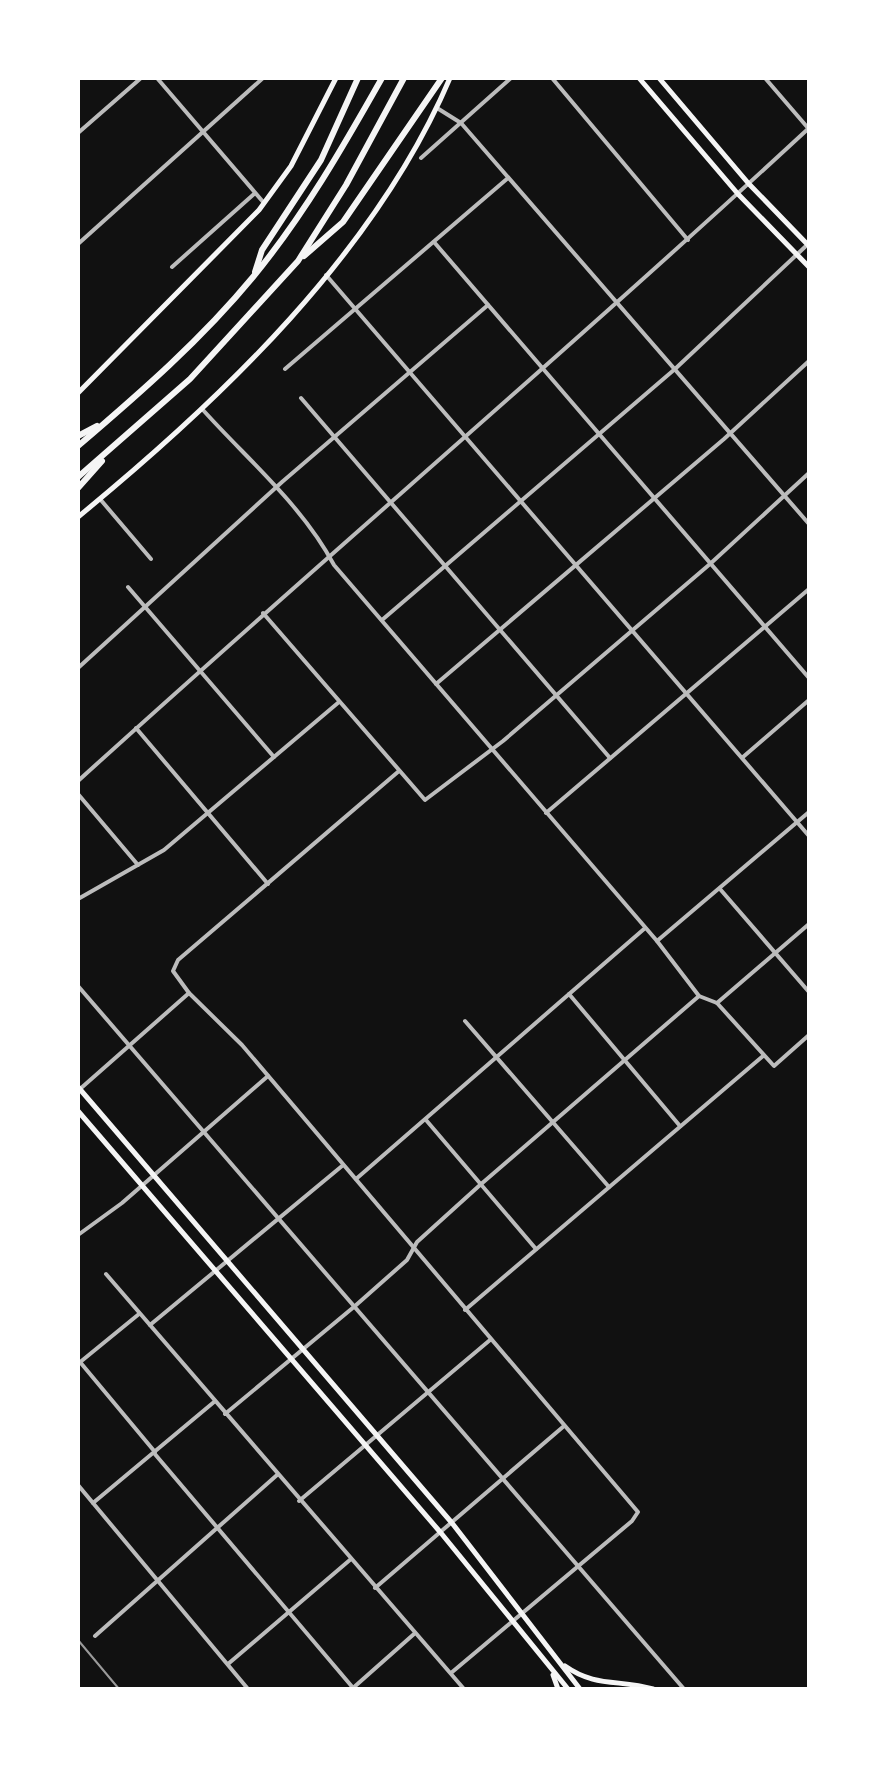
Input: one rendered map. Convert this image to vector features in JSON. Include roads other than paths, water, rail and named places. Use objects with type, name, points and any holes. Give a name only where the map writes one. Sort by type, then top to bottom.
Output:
[{"type":"highway","points":[[253,278],[262,250],[321,160],[358,78]]},
{"type":"highway","points":[[78,446],[194,342],[253,278],[317,189],[382,78]]},
{"type":"highway","points":[[298,261],[346,185],[404,78]]},
{"type":"highway","points":[[78,477],[190,379],[298,261],[343,222],[442,78]]},
{"type":"highway","points":[[78,436],[110,419]]},
{"type":"highway","points":[[78,488],[121,441]]},
{"type":"main road","points":[[78,393],[224,249],[264,203],[306,141],[336,78]]},
{"type":"main road","points":[[78,517],[203,410],[326,275],[390,185],[437,108],[450,78]]},
{"type":"main road","points":[[639,78],[738,194],[809,267]]},
{"type":"main road","points":[[659,78],[749,184],[808,245]]},
{"type":"main road","points":[[662,105],[673,95]]},
{"type":"main road","points":[[78,1089],[452,1523],[580,1689]]},
{"type":"main road","points":[[78,1111],[441,1533],[568,1689]]},
{"type":"main road","points":[[558,1661],[601,1683],[635,1684],[649,1689]]},
{"type":"main road","points":[[551,1669],[558,1689]]},
{"type":"street","points":[[78,133],[141,78]]},
{"type":"street","points":[[157,78],[264,203]]},
{"type":"street","points":[[78,244],[263,78]]},
{"type":"street","points":[[421,158],[511,78]]},
{"type":"street","points":[[552,78],[688,240]]},
{"type":"street","points":[[78,781],[389,500],[619,305],[809,128],[765,78]]},
{"type":"street","points":[[437,108],[461,123],[809,524]]},
{"type":"street","points":[[285,369],[508,178]]},
{"type":"street","points":[[172,267],[254,194]]},
{"type":"street","points":[[434,242],[809,678]]},
{"type":"street","points":[[381,620],[675,369],[808,245]]},
{"type":"street","points":[[326,275],[357,307],[575,566],[809,836]]},
{"type":"street","points":[[78,668],[276,488],[488,305]]},
{"type":"street","points":[[436,685],[732,432],[809,361]]},
{"type":"street","points":[[301,398],[610,758]]},
{"type":"street","points":[[203,410],[324,544],[381,620],[657,941],[699,996],[717,1003],[774,1066],[809,1035]]},
{"type":"street","points":[[263,613],[425,800],[492,750],[710,564],[809,473]]},
{"type":"street","points":[[100,499],[151,559]]},
{"type":"street","points":[[128,587],[274,757]]},
{"type":"street","points":[[546,813],[809,589]]},
{"type":"street","points":[[743,757],[809,700]]},
{"type":"street","points":[[78,899],[164,850],[339,702]]},
{"type":"street","points":[[136,728],[268,884]]},
{"type":"street","points":[[399,771],[173,967],[174,974],[189,993],[227,1028],[638,1512],[632,1521],[451,1673]]},
{"type":"street","points":[[78,794],[138,865]]},
{"type":"street","points":[[657,941],[809,812]]},
{"type":"street","points":[[720,889],[809,992]]},
{"type":"street","points":[[717,1003],[809,924]]},
{"type":"street","points":[[355,1180],[644,929]]},
{"type":"street","points":[[78,986],[684,1689]]},
{"type":"street","points":[[78,1089],[189,993]]},
{"type":"street","points":[[569,994],[680,1126]]},
{"type":"street","points":[[225,1414],[355,1306],[414,1251],[417,1242],[480,1185],[699,996]]},
{"type":"street","points":[[465,1021],[609,1187]]},
{"type":"street","points":[[465,1310],[763,1056]]},
{"type":"street","points":[[78,1224],[80,1232],[142,1185],[268,1076]]},
{"type":"street","points":[[426,1120],[536,1249]]},
{"type":"street","points":[[150,1325],[342,1166]]},
{"type":"street","points":[[106,1274],[464,1689]]},
{"type":"street","points":[[139,1314],[79,1363],[353,1688],[414,1634]]},
{"type":"street","points":[[299,1501],[490,1340]]},
{"type":"street","points":[[93,1503],[214,1402]]},
{"type":"street","points":[[375,1588],[564,1426]]},
{"type":"street","points":[[95,1636],[277,1475]]},
{"type":"street","points":[[78,1485],[248,1689]]},
{"type":"street","points":[[228,1665],[351,1559]]},
{"type":"railway","points":[[78,1640],[119,1689]]}]
